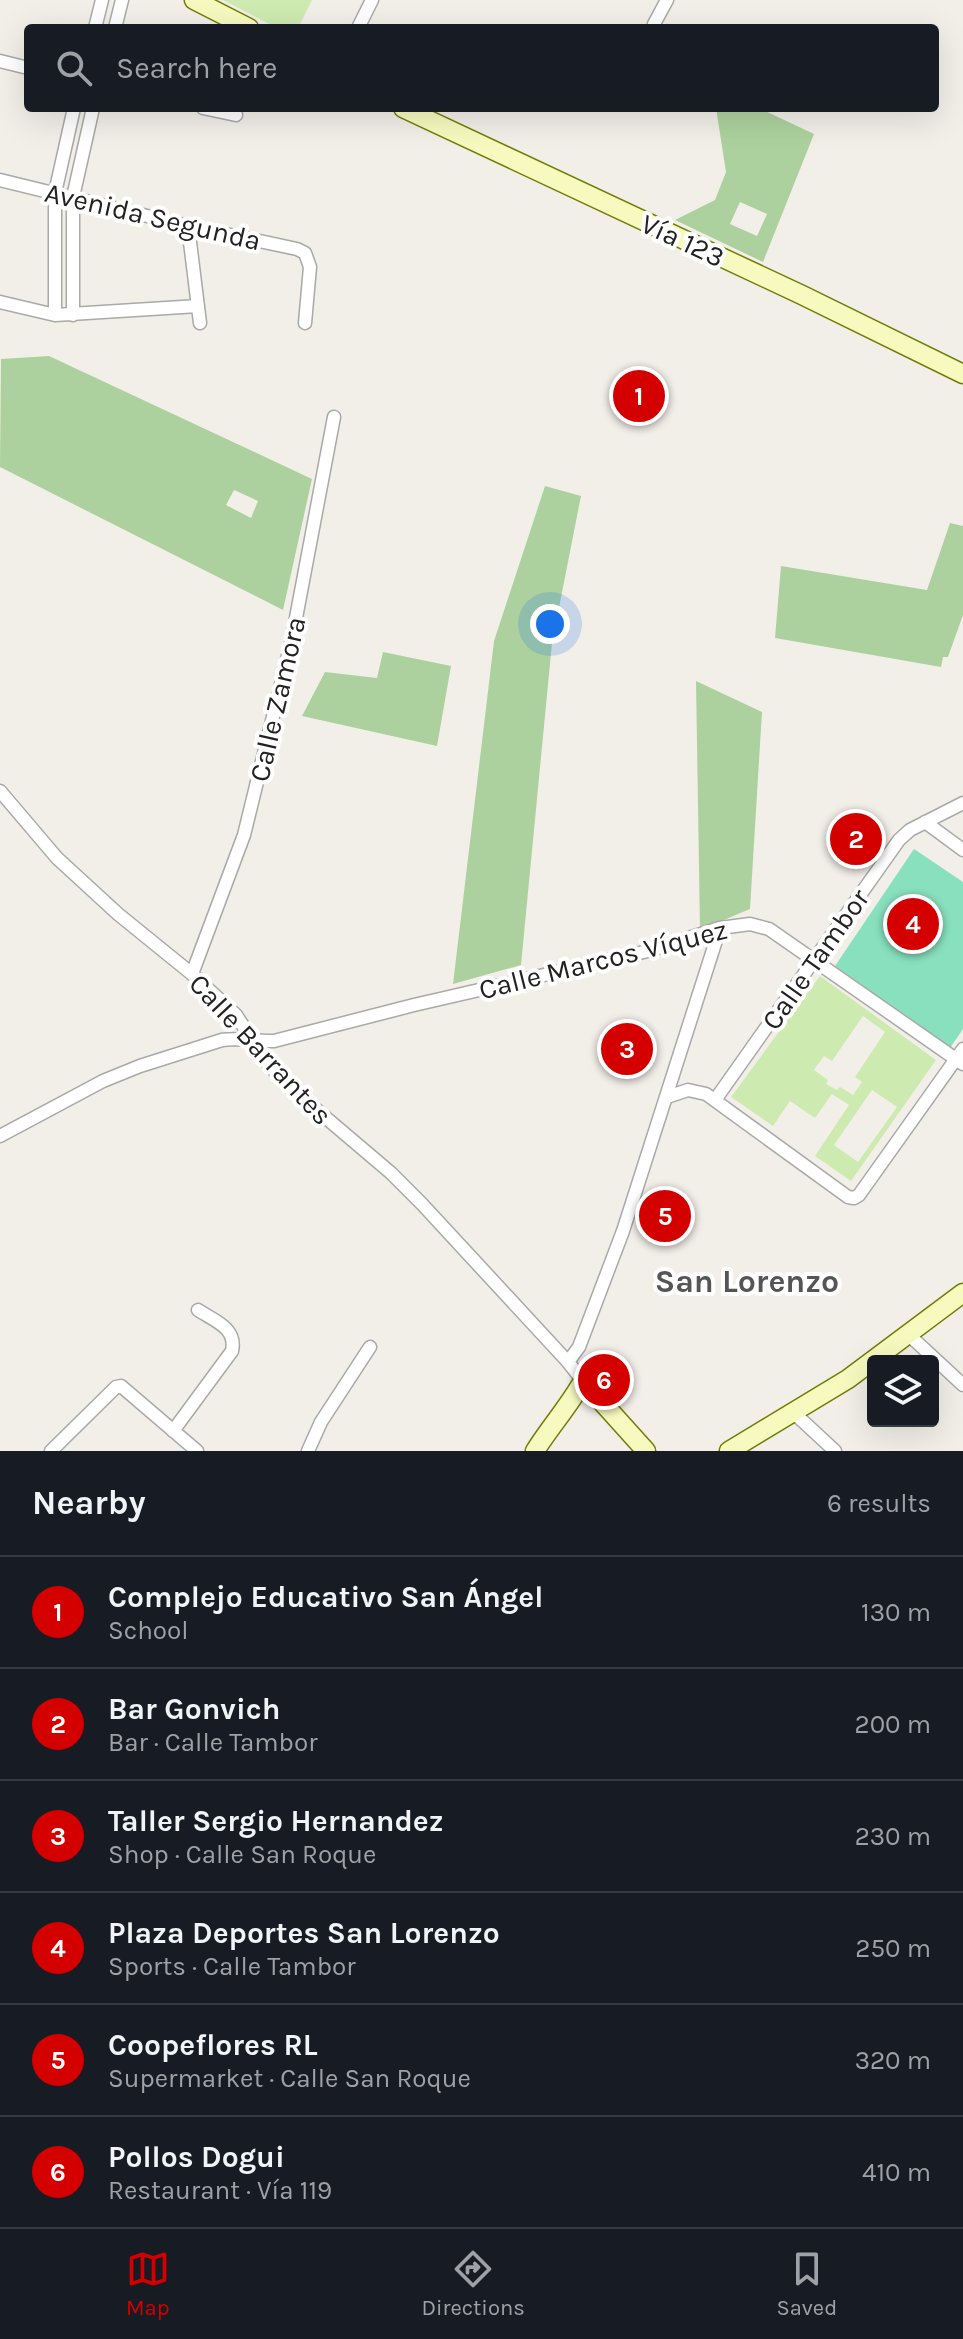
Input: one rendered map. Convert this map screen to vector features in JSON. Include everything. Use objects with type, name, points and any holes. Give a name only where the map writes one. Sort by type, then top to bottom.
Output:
[{"type":"main road","points":[[194,0],[241,24]]},
{"type":"main road","name":"Vía 123","points":[[412,112],[963,374]]},
{"type":"main road","points":[[729,1451],[794,1413],[909,1335],[963,1293]]},
{"type":"main road","points":[[535,1451],[571,1403],[583,1381],[646,1451]]},
{"type":"street","points":[[96,24],[102,0]]},
{"type":"street","points":[[116,24],[122,0]]},
{"type":"street","points":[[360,24],[372,0]]},
{"type":"street","points":[[654,24],[667,0]]},
{"type":"street","points":[[0,61],[24,67]]},
{"type":"street","points":[[55,315],[55,193],[73,112]]},
{"type":"street","points":[[73,315],[73,197],[92,112]]},
{"type":"street","points":[[222,112],[236,115]]},
{"type":"street","name":"Avenida Segunda","points":[[0,180],[297,249],[305,253],[310,267],[305,323]]},
{"type":"street","points":[[188,226],[200,323]]},
{"type":"street","points":[[0,302],[55,315],[198,306]]},
{"type":"street","name":"Calle Zamora","points":[[192,974],[244,835],[292,639],[334,417]]},
{"type":"street","name":"Calle Barrantes","points":[[0,791],[57,858],[236,1015],[285,1083],[391,1173],[583,1381]]},
{"type":"street","name":"Calle Tambor","points":[[715,1100],[899,840],[910,830],[963,803]]},
{"type":"street","points":[[925,822],[963,850]]},
{"type":"street","name":"Calle Marcos Víquez","points":[[0,1136],[32,1121],[66,1099],[140,1066],[222,1040],[274,1041],[648,951],[720,928],[750,924],[760,926],[814,961],[959,1062]]},
{"type":"street","points":[[568,1362],[579,1347],[623,1231],[720,928]]},
{"type":"street","points":[[667,1097],[688,1090],[706,1094],[848,1197],[854,1198],[959,1062],[963,1049]]},
{"type":"street","points":[[173,1431],[232,1351],[234,1342],[229,1330],[198,1310]]},
{"type":"street","points":[[909,1335],[963,1385]]},
{"type":"street","points":[[308,1451],[321,1422],[370,1347]]},
{"type":"street","points":[[51,1451],[116,1387],[121,1386],[197,1451]]},
{"type":"street","points":[[794,1413],[835,1451]]},
{"type":"green space","points":[[223,0],[312,0],[300,24],[269,24]]},
{"type":"green space","points":[[717,112],[767,112],[814,134],[763,262],[675,220],[715,200],[726,172]],"holes":[[[740,202],[767,214],[757,236],[730,224]]]},
{"type":"green space","points":[[49,356],[312,479],[283,610],[0,467],[1,359]],"holes":[[[234,490],[258,501],[251,518],[226,505]]]},
{"type":"green space","points":[[545,486],[581,496],[552,643],[521,965],[453,984],[494,641]]},
{"type":"green space","points":[[950,523],[963,526],[963,615],[948,657],[943,657],[941,667],[775,638],[781,566],[927,590]]},
{"type":"green space","points":[[383,652],[451,666],[437,746],[302,716],[325,672],[377,678]]},
{"type":"green space","points":[[696,681],[762,712],[750,909],[700,930]]},
{"type":"green space","points":[[914,849],[963,882],[963,1029],[950,1048],[835,966]]},
{"type":"green space","points":[[820,976],[936,1060],[851,1181],[815,1156],[849,1105],[832,1094],[815,1118],[790,1101],[773,1126],[731,1097]],"holes":[[[863,1016],[885,1032],[855,1077],[862,1082],[853,1095],[840,1087],[837,1090],[826,1084],[828,1080],[814,1070],[824,1056],[832,1061]],[[872,1090],[897,1107],[858,1162],[834,1145]]]},
{"type":"place","name":"Complejo Educativo San Ángel","points":[[639,396]]},
{"type":"place","name":"Bar Gonvich","points":[[856,839]]},
{"type":"place","name":"Plaza Deportes San Lorenzo","points":[[913,924]]},
{"type":"place","name":"Taller Sergio Hernandez","points":[[627,1049]]},
{"type":"place","name":"Coopeflores RL","points":[[665,1216]]},
{"type":"place","name":"Pollos Dogui","points":[[604,1380]]},
{"type":"district","name":"San Lorenzo","points":[[747,1281]]}]
